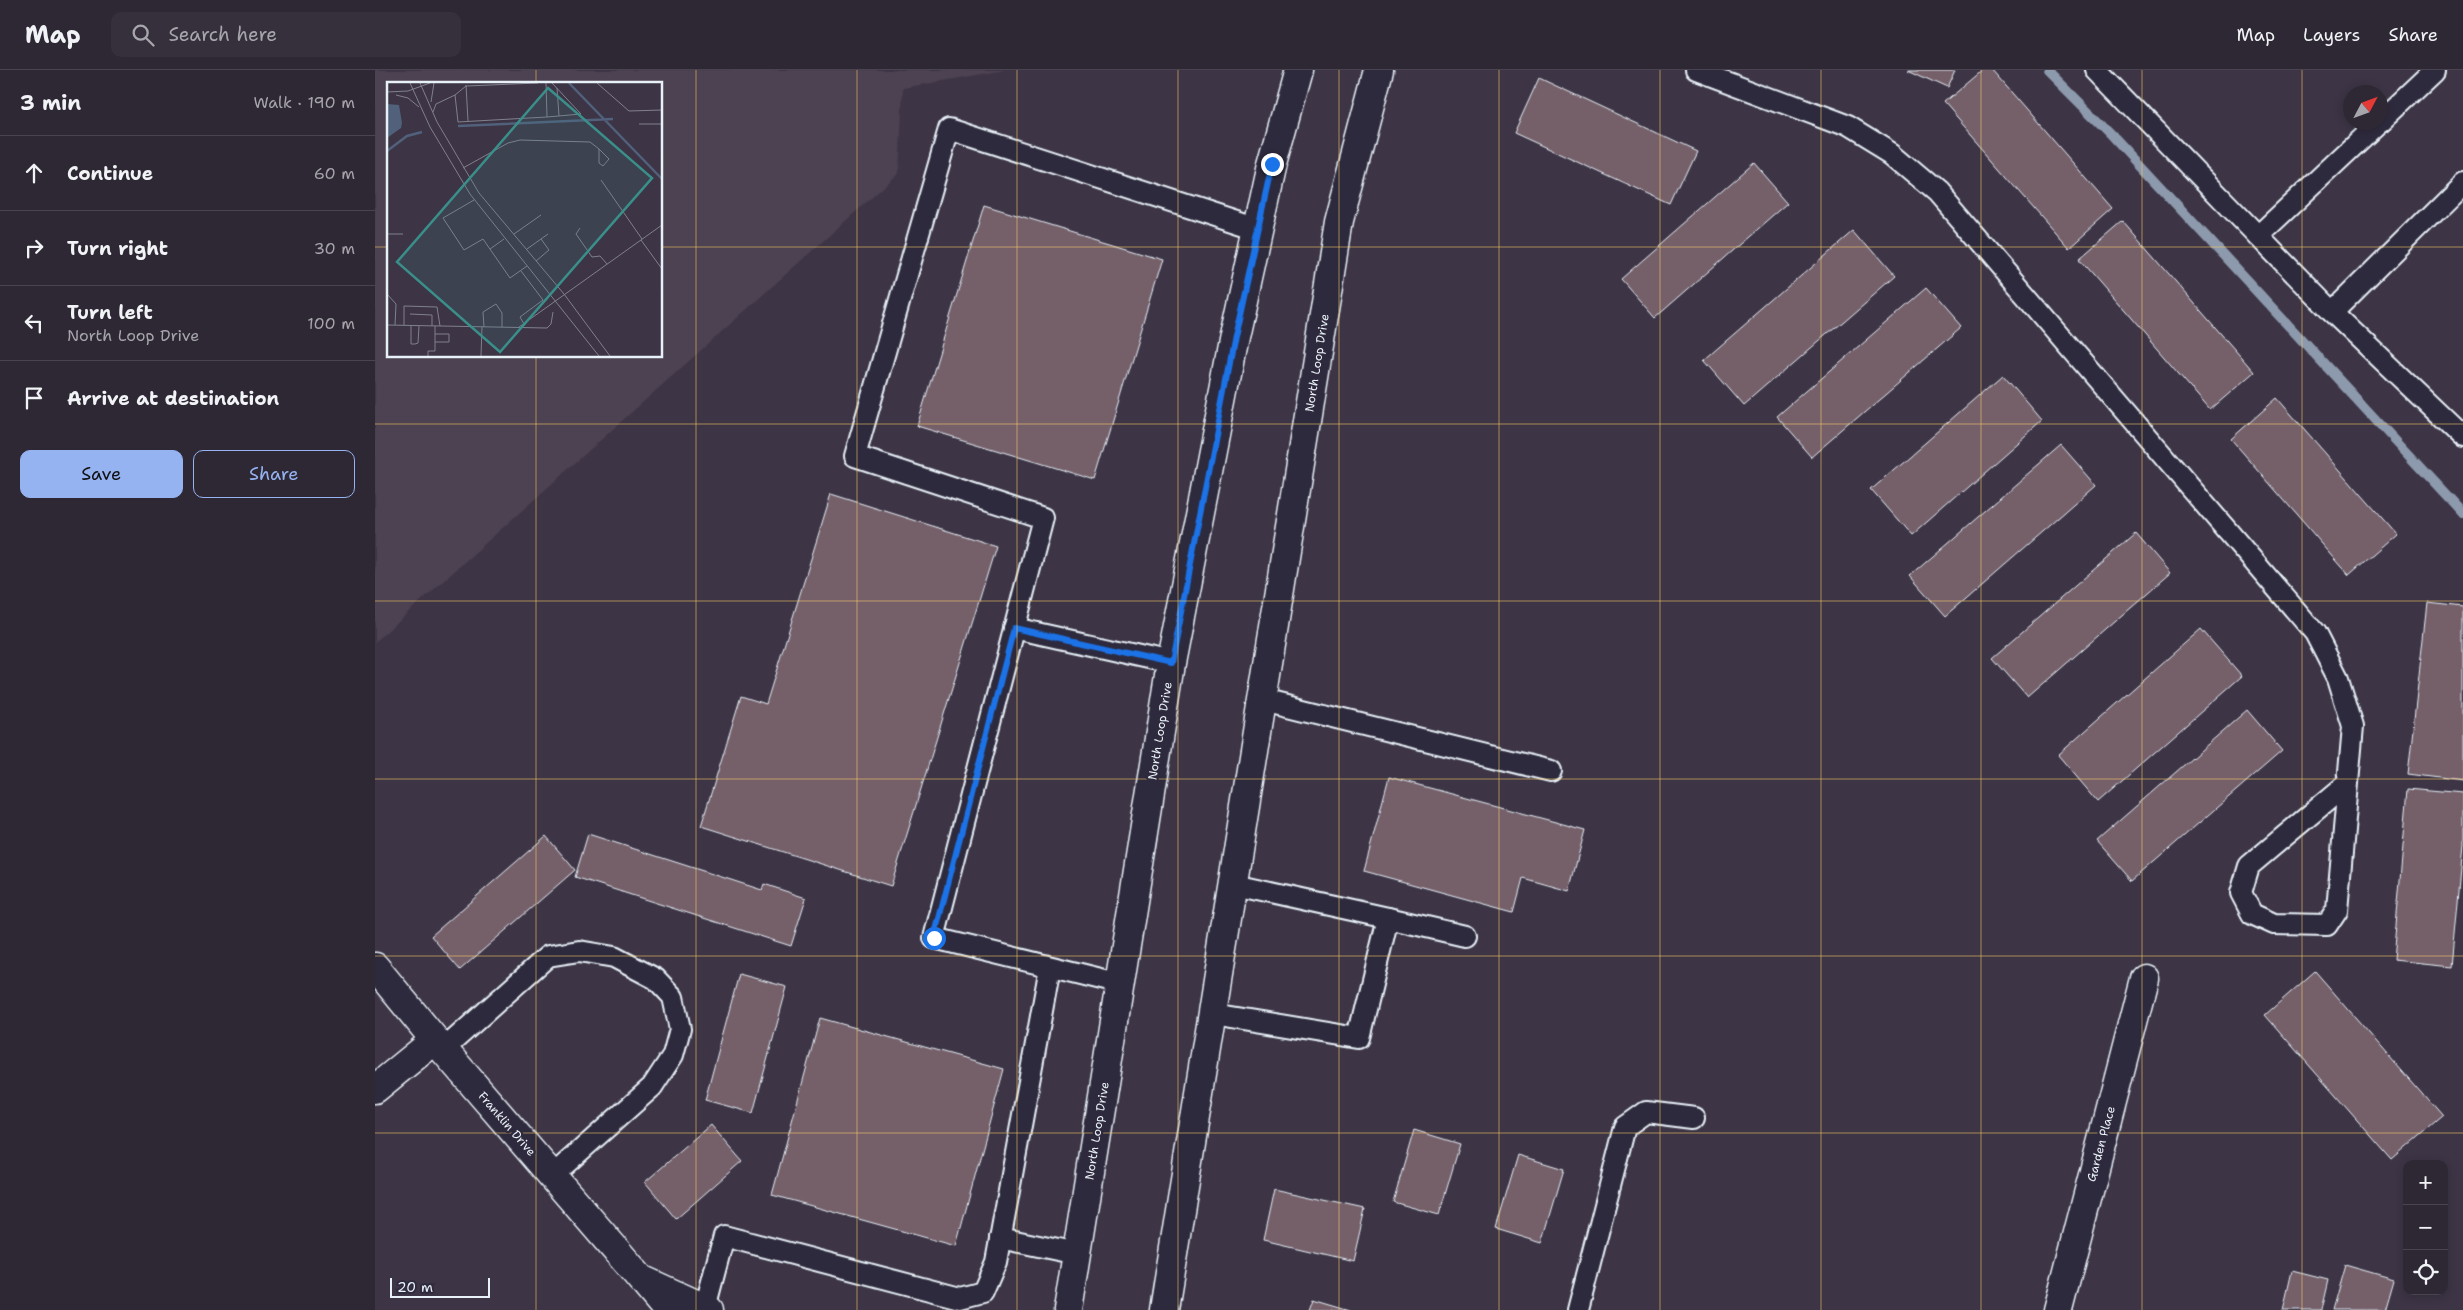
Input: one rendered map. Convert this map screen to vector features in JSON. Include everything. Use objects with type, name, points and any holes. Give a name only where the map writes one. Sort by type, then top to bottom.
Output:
[{"type":"main road","name":"North Loop Drive","points":[[1068,1310],[1171,663],[1234,337],[1272,164],[1298,70]]},
{"type":"main road","name":"North Loop Drive","points":[[1164,1310],[1339,222],[1379,70]]},
{"type":"main road","name":"Franklin Drive","points":[[375,967],[439,1045],[667,1310]]},
{"type":"main road","name":"Garden Place","points":[[2058,1310],[2144,978]]},
{"type":"main road","points":[[375,1089],[439,1045]]},
{"type":"main road","name":"Franklin Drive","points":[[641,1279],[707,1309]]},
{"type":"lane","points":[[1696,70],[1848,127],[1892,154],[1937,192],[2315,633],[2338,678],[2353,726],[2337,910],[2327,925],[2275,924],[2252,914],[2241,894],[2249,866],[2348,783]]},
{"type":"lane","points":[[2097,70],[2332,312],[2463,437]]},
{"type":"lane","points":[[2388,114],[2435,70]]},
{"type":"lane","points":[[1121,984],[934,938],[1043,518],[855,456],[949,128],[1258,229]]},
{"type":"lane","points":[[2258,236],[2371,130]]},
{"type":"lane","points":[[2332,312],[2463,182]]},
{"type":"lane","points":[[1014,628],[1171,663]]},
{"type":"lane","points":[[1263,700],[1551,771]]},
{"type":"lane","points":[[1234,884],[1465,936]]},
{"type":"lane","points":[[1213,1014],[1359,1038],[1388,918]]},
{"type":"lane","points":[[439,1045],[548,956],[579,951],[614,957],[656,979],[673,997],[680,1030],[673,1055],[652,1087],[552,1176]]},
{"type":"lane","points":[[707,1309],[725,1236],[960,1298],[983,1292],[996,1262],[1050,966]]},
{"type":"lane","points":[[1578,1310],[1625,1127],[1647,1112],[1694,1118]]},
{"type":"lane","points":[[1000,1238],[1077,1254]]},
{"type":"shaded area","points":[[375,70],[1005,70],[903,88],[899,173],[375,642]]},
{"type":"building","points":[[1908,70],[1955,70],[1947,88]]},
{"type":"building","points":[[1983,70],[1992,70],[2113,209],[2069,248],[1943,104]]},
{"type":"building","points":[[1539,78],[1696,151],[1671,205],[1514,133]]},
{"type":"building","points":[[1754,163],[1788,202],[1655,318],[1621,279]]},
{"type":"building","points":[[984,205],[1162,259],[1095,480],[917,426]]},
{"type":"building","points":[[2123,221],[2254,372],[2210,410],[2079,259]]},
{"type":"building","points":[[1854,230],[1894,276],[1744,406],[1704,360]]},
{"type":"building","points":[[1926,288],[1961,328],[1812,457],[1777,417]]},
{"type":"building","points":[[2003,375],[2042,421],[1911,536],[1871,490]]},
{"type":"building","points":[[2277,398],[2396,534],[2349,575],[2231,439]]},
{"type":"building","points":[[2061,445],[2096,485],[1945,616],[1910,576]]},
{"type":"building","points":[[831,494],[996,546],[891,886],[701,826],[741,696],[766,704]]},
{"type":"building","points":[[2136,533],[2170,573],[2027,698],[1992,658]]},
{"type":"building","points":[[2427,603],[2463,607],[2463,781],[2408,774]]},
{"type":"building","points":[[2201,629],[2242,676],[2098,802],[2058,755]]},
{"type":"building","points":[[2247,710],[2282,751],[2132,881],[2097,841]]},
{"type":"building","points":[[1389,777],[1585,830],[1569,891],[1523,878],[1514,912],[1364,871]]},
{"type":"building","points":[[2408,789],[2463,794],[2463,846],[2452,966],[2393,960]]},
{"type":"building","points":[[588,834],[762,890],[764,884],[806,898],[791,946],[575,877]]},
{"type":"building","points":[[546,836],[575,870],[460,970],[431,936]]},
{"type":"building","points":[[2315,971],[2442,1117],[2392,1160],[2265,1015]]},
{"type":"building","points":[[739,974],[787,987],[753,1113],[705,1100]]},
{"type":"building","points":[[820,1018],[1004,1069],[956,1246],[772,1195]]},
{"type":"building","points":[[711,1125],[742,1161],[676,1219],[645,1182]]},
{"type":"building","points":[[1414,1130],[1460,1144],[1439,1215],[1393,1202]]},
{"type":"building","points":[[1518,1155],[1564,1169],[1542,1243],[1496,1229]]},
{"type":"building","points":[[1274,1189],[1365,1209],[1353,1261],[1263,1240]]},
{"type":"building","points":[[2345,1265],[2394,1279],[2385,1310],[2332,1310]]},
{"type":"building","points":[[2292,1271],[2328,1280],[2321,1310],[2283,1310]]},
{"type":"building","points":[[1314,1299],[1351,1310],[1310,1310]]},
{"type":"waterway","points":[[2047,70],[2112,135],[2463,514]]},
{"type":"route","points":[[934,938],[1014,628],[1171,663],[1234,337],[1272,164]]}]
